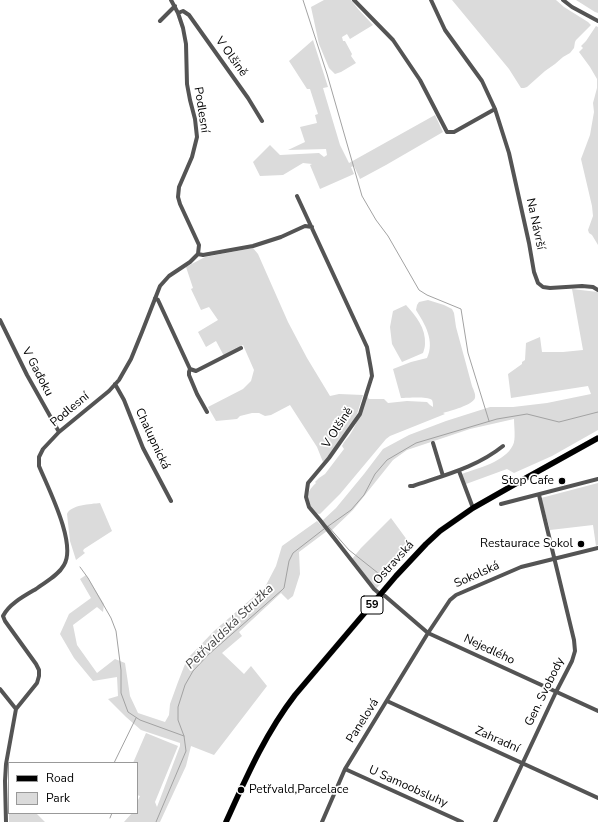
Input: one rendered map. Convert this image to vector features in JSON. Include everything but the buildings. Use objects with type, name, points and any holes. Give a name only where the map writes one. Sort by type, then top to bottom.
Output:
[{"type":"main road","name":"Ostravská","points":[[226,822],[266,739],[285,708],[381,594],[426,544],[440,531],[473,508],[598,438]]},
{"type":"street","name":"Podlesní","points":[[6,822],[6,764],[16,709],[37,683],[39,670],[2,616],[8,608],[20,598],[59,572],[65,564],[68,547],[64,528],[39,466],[39,457],[43,449],[58,432],[109,391],[119,380],[131,358],[160,286],[169,276],[190,262],[198,254],[199,245],[178,197],[197,137],[195,119],[187,84],[186,44],[183,28],[175,6],[171,0]]},
{"type":"street","points":[[354,0],[393,40],[420,80],[447,132],[454,132],[495,109]]},
{"type":"street","name":"Na Návrší","points":[[431,0],[445,30],[482,81],[495,109],[509,153],[537,282],[541,286],[550,288],[582,286],[593,287],[598,290]]},
{"type":"street","points":[[563,0],[572,7],[598,21]]},
{"type":"street","points":[[160,21],[175,6]]},
{"type":"street","name":"V Olšině","points":[[178,13],[183,11],[189,15],[248,98],[262,121]]},
{"type":"street","name":"V Olšině","points":[[297,196],[367,347],[372,369],[372,376],[360,414],[329,458],[308,483],[306,496],[309,507],[374,589],[381,594]]},
{"type":"street","points":[[198,254],[203,255],[253,246],[281,237],[305,226],[312,227]]},
{"type":"street","points":[[155,298],[158,300],[190,369],[189,375],[207,412]]},
{"type":"street","name":"V Gaďoku","points":[[0,320],[27,375],[58,432]]},
{"type":"street","points":[[190,369],[196,371],[241,348]]},
{"type":"street","name":"Chalupnická","points":[[115,384],[124,400],[143,448],[171,501]]},
{"type":"street","points":[[433,443],[443,476]]},
{"type":"street","points":[[410,486],[459,471],[494,454],[503,446]]},
{"type":"street","points":[[459,471],[473,508]]},
{"type":"street","points":[[501,504],[598,479]]},
{"type":"street","name":"Gen. Svobody","points":[[495,822],[572,661],[575,651],[574,640],[539,495]]},
{"type":"street","name":"Sokolská","points":[[428,633],[450,600],[456,596],[521,567],[598,548]]},
{"type":"street","name":"Nejedlého","points":[[381,594],[428,633],[598,712]]},
{"type":"street","name":"Panelová","points":[[322,822],[345,770],[428,633]]},
{"type":"street","points":[[0,689],[16,709]]},
{"type":"street","name":"Zahradní","points":[[387,701],[598,798]]},
{"type":"street","name":"U Samoobsluhy","points":[[345,770],[462,822]]},
{"type":"green space","points":[[324,0],[351,0],[373,25],[350,39],[347,34],[342,37],[356,63],[335,74],[329,68],[319,44],[311,7]]},
{"type":"green space","points":[[452,0],[556,0],[591,25],[576,40],[574,48],[570,53],[545,71],[527,87],[521,88],[509,69]]},
{"type":"green space","points":[[576,0],[598,0],[598,13],[595,12]]},
{"type":"green space","points":[[596,26],[598,27],[598,245],[588,230],[593,216],[581,159],[590,135],[597,79],[579,52],[583,48],[581,46]]},
{"type":"green space","points":[[313,40],[328,87],[323,88],[340,145],[349,163],[435,115],[443,132],[360,179],[354,166],[351,167],[354,174],[320,189],[310,165],[312,164],[303,163],[283,175],[260,176],[253,162],[270,145],[280,155],[319,153],[324,157],[327,155],[326,149],[288,150],[305,142],[300,127],[317,123],[315,115],[318,114],[310,89],[307,89],[289,61]]},
{"type":"green space","points":[[253,248],[258,254],[288,322],[307,358],[330,396],[339,394],[363,395],[357,414],[342,441],[323,462],[317,447],[290,405],[271,415],[265,416],[259,413],[252,413],[240,416],[237,419],[216,421],[208,407],[243,389],[251,381],[254,370],[243,345],[224,356],[216,341],[206,347],[198,332],[218,320],[209,307],[201,310],[191,289],[193,288],[186,267],[205,257]]},
{"type":"green space","points":[[572,289],[598,292],[598,430],[552,456],[514,473],[507,469],[466,484],[462,474],[490,464],[504,456],[509,451],[514,440],[514,419],[470,429],[407,450],[393,460],[353,510],[331,531],[322,521],[336,508],[383,449],[409,435],[490,407],[513,407],[547,403],[591,394],[588,386],[511,398],[508,374],[525,360],[526,343],[540,337],[542,352],[583,350]]},
{"type":"green space","points":[[428,300],[452,309],[454,313],[456,327],[475,393],[475,398],[466,405],[443,413],[445,414],[390,436],[340,494],[320,514],[314,513],[309,505],[308,494],[316,483],[315,482],[325,474],[344,449],[342,446],[356,424],[366,395],[369,399],[384,399],[388,403],[407,401],[427,402],[433,407],[432,400],[429,399],[401,398],[393,369],[427,358],[430,345],[428,333],[416,310],[419,302]]},
{"type":"green space","points":[[406,305],[417,318],[422,328],[425,338],[425,345],[423,353],[402,362],[392,344],[390,327],[393,311]]},
{"type":"green space","points":[[598,483],[598,545],[596,546],[593,525],[550,530],[541,498]]},
{"type":"green space","points":[[100,503],[112,531],[84,549],[83,551],[85,553],[76,560],[70,541],[67,514],[76,507]]},
{"type":"green space","points":[[391,518],[413,548],[376,589],[352,559]]},
{"type":"green space","points":[[317,521],[327,531],[299,552],[300,574],[293,596],[288,600],[281,593],[239,632],[242,636],[222,653],[244,674],[251,666],[267,686],[214,755],[191,746],[186,766],[160,822],[124,822],[131,814],[138,814],[138,800],[140,796],[138,795],[138,762],[133,762],[146,733],[178,746],[155,802],[157,807],[180,743],[141,730],[108,699],[118,696],[117,677],[93,681],[74,658],[60,634],[69,614],[91,598],[80,579],[86,575],[104,604],[103,612],[97,607],[73,625],[77,645],[97,673],[115,659],[125,663],[130,696],[138,713],[165,722],[169,715],[170,704],[187,659],[214,631],[265,587],[276,566],[282,546]]},
{"type":"green space","points":[[9,814],[37,814],[45,822],[9,822]]},
{"type":"waterway","points":[[303,0],[327,74],[362,196],[376,220],[388,236],[419,290],[427,295],[461,309],[468,353],[489,421]]},
{"type":"waterway","name":"Petřvaldská Stružka","points":[[327,527],[351,510],[364,495],[375,474],[387,460],[416,443],[497,419],[527,414],[559,422],[598,412]]},
{"type":"waterway","points":[[328,526],[349,550],[383,577]]},
{"type":"waterway","name":"Petřvaldská Stružka","points":[[156,822],[186,751],[184,736],[178,720],[178,707],[185,685],[193,671],[208,655],[284,588],[289,561],[293,553],[324,529]]},
{"type":"waterway","points":[[80,567],[111,618],[116,631],[121,670],[121,693],[128,712],[140,720],[184,736]]},
{"type":"waterway","points":[[114,762],[136,718]]},
{"type":"waterway","points":[[110,818],[112,814]]},
{"type":"place","name":"Stop Cafe","points":[[562,481]]},
{"type":"place","name":"Restaurace Sokol","points":[[581,544]]},
{"type":"place","name":"Petřvald,Parcelace","points":[[241,790]]}]
